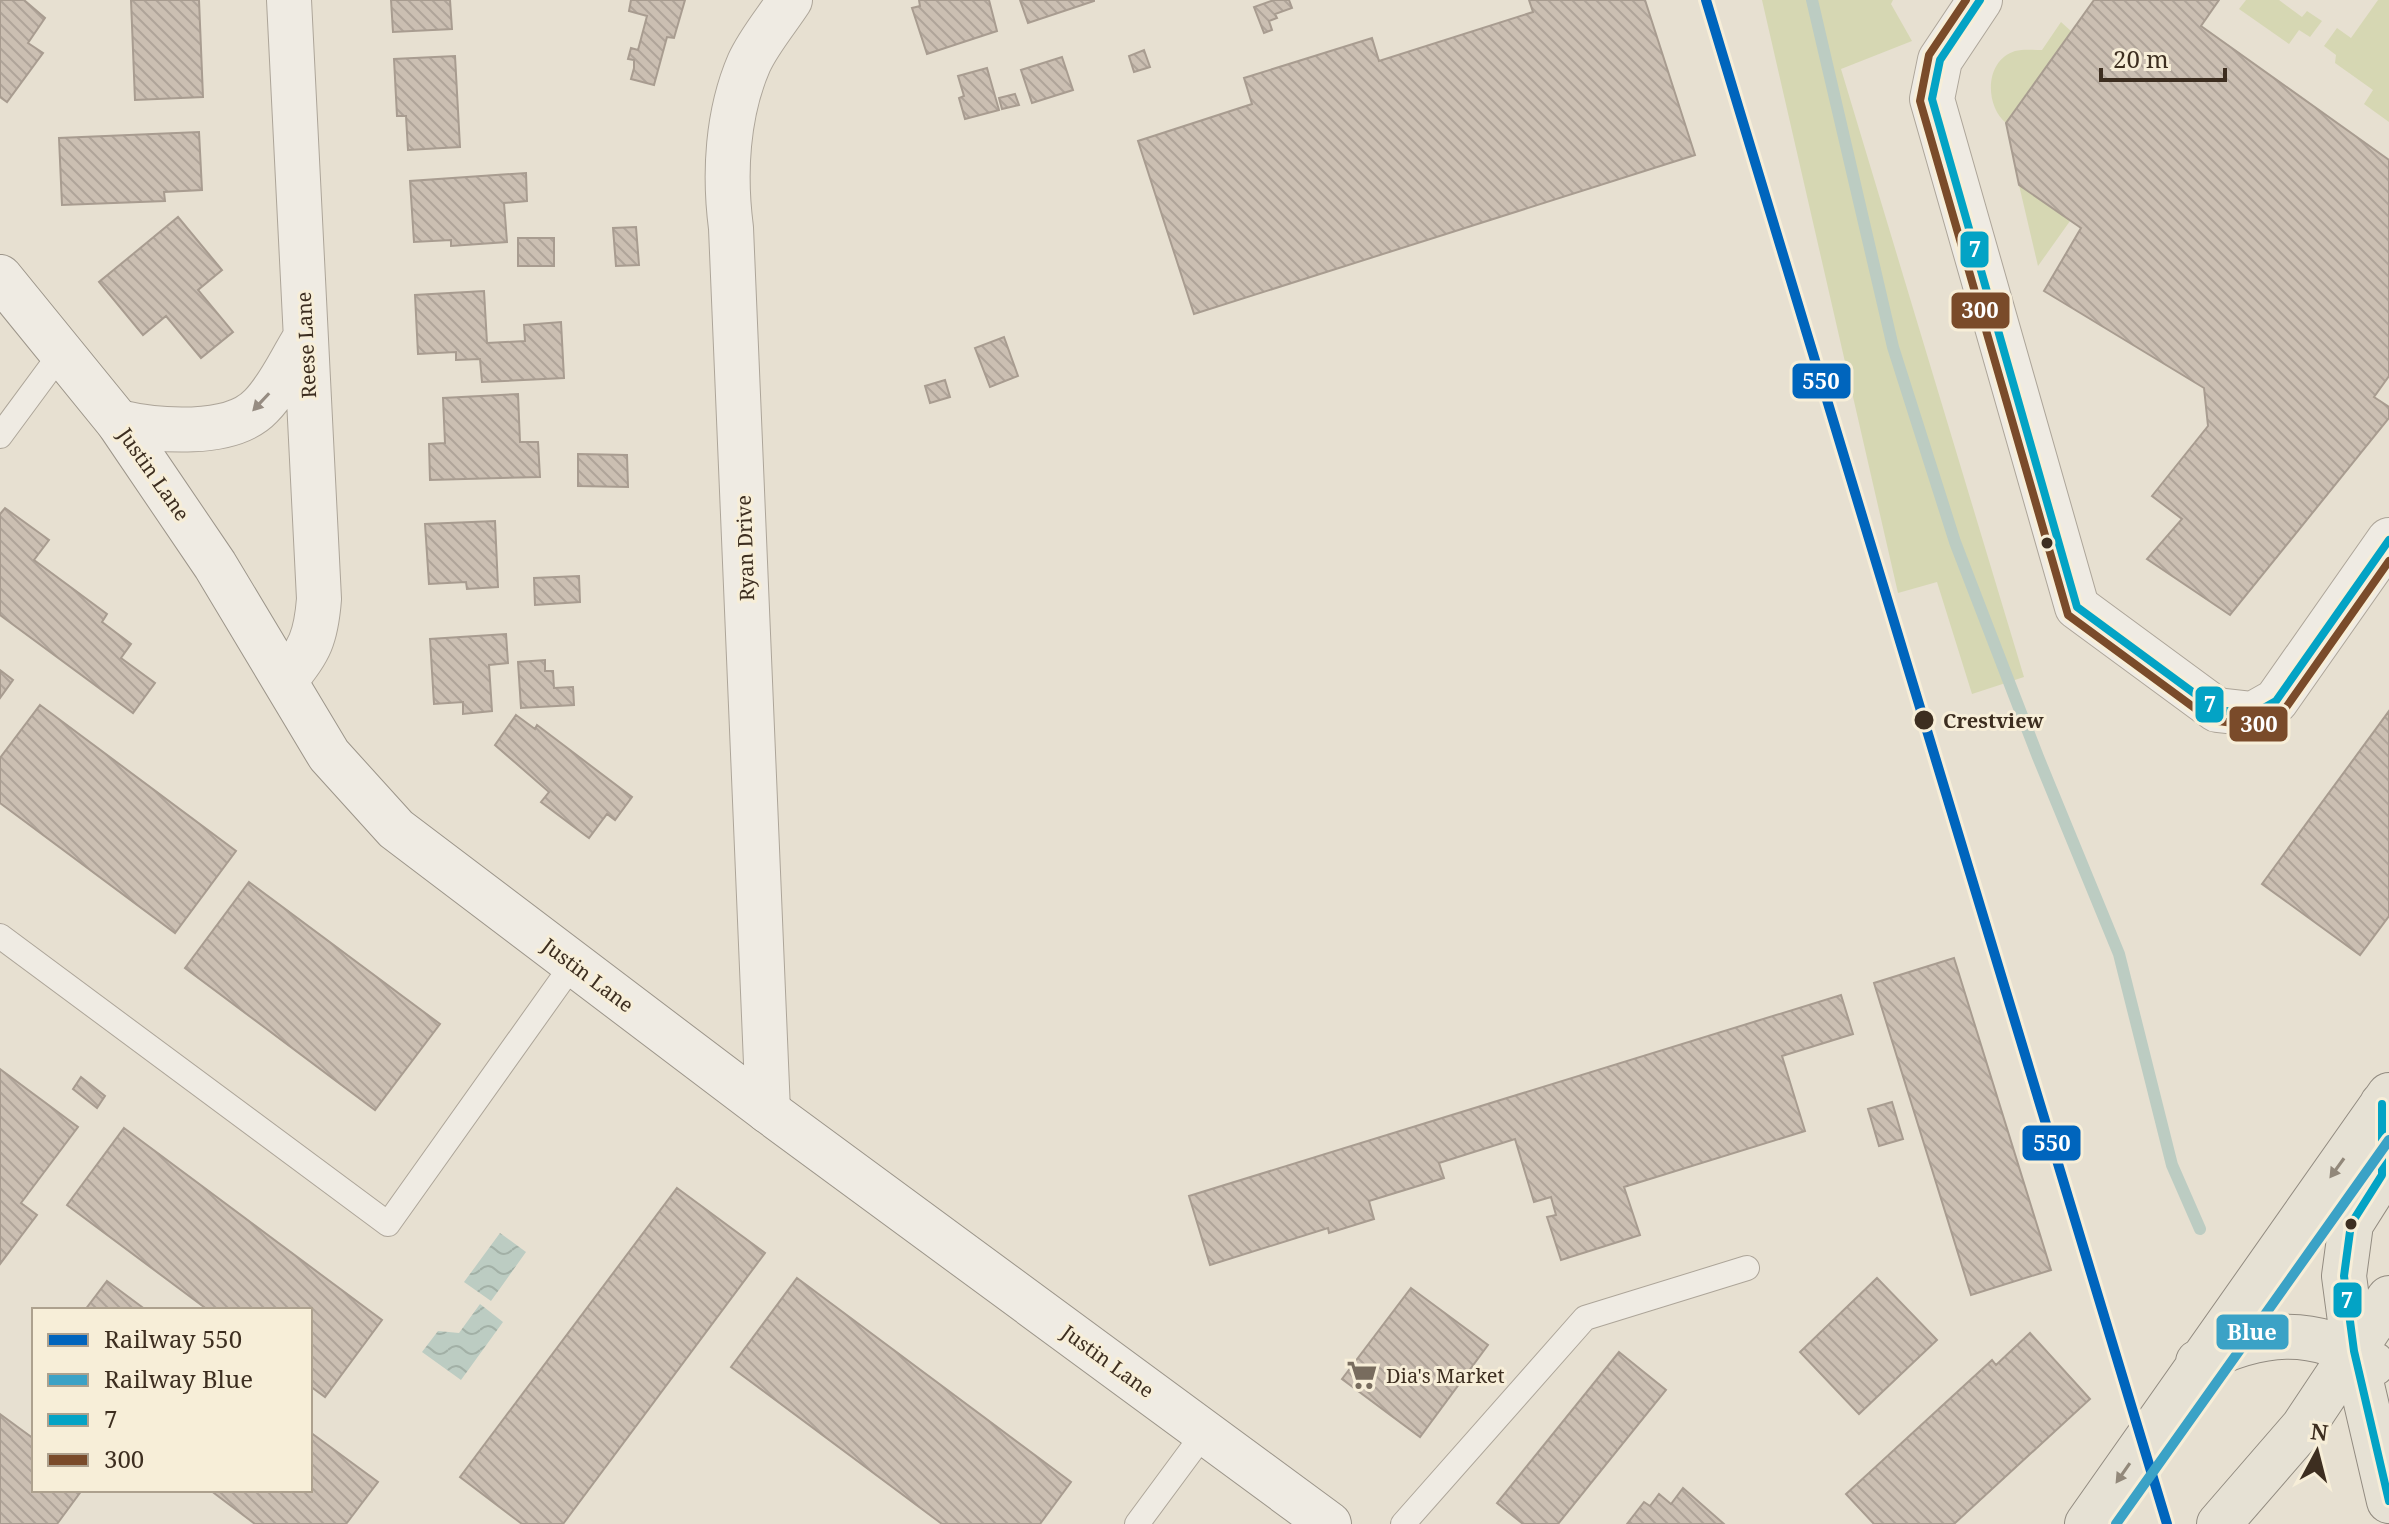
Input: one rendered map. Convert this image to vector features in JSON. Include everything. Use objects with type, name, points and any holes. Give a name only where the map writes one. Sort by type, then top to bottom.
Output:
[{"type":"main road","points":[[2087,1524],[2198,1362],[2386,1100]]},
{"type":"main road","points":[[2386,1100],[2382,1175],[2351,1224],[2344,1276],[2371,1363],[2389,1501]]},
{"type":"main road","points":[[2219,1524],[2303,1427],[2371,1363],[2389,1298]]},
{"type":"main road","points":[[2198,1362],[2232,1345],[2261,1337],[2310,1337],[2371,1363]]},
{"type":"street","name":"Reese Lane","points":[[285,680],[305,657],[316,634],[319,599],[289,0]]},
{"type":"street","name":"Ryan Drive","points":[[768,1111],[731,228],[725,180],[733,123],[749,62],[790,0]]},
{"type":"street","points":[[1980,0],[1940,60],[1932,99],[2077,607],[2217,710],[2253,714],[2276,701],[2389,540]]},
{"type":"street","name":"Justin Lane","points":[[0,277],[118,422],[215,565],[329,755],[396,829],[768,1111],[1329,1524]]},
{"type":"street","points":[[118,422],[174,432],[225,425],[260,408],[305,338]]},
{"type":"lane","points":[[0,436],[62,352]]},
{"type":"lane","points":[[0,936],[388,1224],[573,964]]},
{"type":"lane","points":[[1403,1524],[1585,1318],[1747,1268]]},
{"type":"lane","points":[[1137,1524],[1205,1432]]},
{"type":"green space","points":[[1762,0],[1893,0],[1891,4],[1912,41],[1841,69],[2024,677],[1972,694],[1937,582],[1898,593]]},
{"type":"green space","points":[[2246,0],[2279,0],[2302,17],[2307,11],[2322,21],[2310,37],[2299,30],[2289,44],[2239,9]]},
{"type":"green space","points":[[2378,0],[2389,0],[2389,122],[2364,104],[2373,90],[2335,63],[2336,55],[2324,46],[2337,28],[2351,38]]},
{"type":"green space","points":[[2061,22],[2072,32],[2006,123],[1994,106],[1991,95],[1993,74],[1998,64],[2015,51],[2042,50]]},
{"type":"green space","points":[[2019,185],[2070,221],[2038,266]]},
{"type":"water","points":[[500,1233],[526,1252],[491,1301],[464,1282]]},
{"type":"water","points":[[480,1304],[503,1322],[461,1380],[422,1352],[438,1331],[459,1333]]},
{"type":"building","points":[[0,0],[24,0],[45,18],[28,43],[43,53],[7,102],[0,97]]},
{"type":"building","points":[[131,0],[199,0],[203,97],[135,100]]},
{"type":"building","points":[[391,0],[450,0],[452,29],[393,32]]},
{"type":"building","points":[[631,0],[685,0],[674,38],[667,37],[654,85],[631,79],[634,60],[628,59],[631,48],[638,50],[647,16],[629,11]]},
{"type":"building","points":[[919,0],[989,0],[997,31],[927,54],[912,8],[920,6]]},
{"type":"building","points":[[1020,0],[1094,0],[1094,1],[1028,23]]},
{"type":"building","points":[[1274,0],[1289,0],[1292,8],[1275,14],[1277,18],[1269,21],[1272,30],[1264,33],[1254,7]]},
{"type":"building","points":[[1529,0],[1645,0],[1695,155],[1194,314],[1138,141],[1252,104],[1244,78],[1372,38],[1379,61],[1533,12]]},
{"type":"building","points":[[2094,0],[2219,0],[2201,26],[2389,160],[2389,376],[2374,397],[2389,407],[2389,418],[2230,615],[2147,559],[2182,519],[2152,496],[2208,426],[2204,388],[2044,291],[2081,228],[2019,185],[2006,123]]},
{"type":"building","points":[[2094,0],[2219,0],[2201,26],[2389,160],[2389,376],[2374,397],[2389,407],[2389,418],[2230,615],[2147,559],[2182,519],[2152,496],[2208,426],[2204,388],[2044,291],[2081,228],[2019,185],[2006,123]]},
{"type":"building","points":[[1144,50],[1150,67],[1134,72],[1129,56]]},
{"type":"building","points":[[455,56],[460,147],[408,150],[406,116],[397,116],[394,59]]},
{"type":"building","points":[[1062,57],[1073,90],[1032,103],[1021,70]]},
{"type":"building","points":[[987,68],[999,110],[965,119],[959,98],[964,96],[958,76]]},
{"type":"building","points":[[1015,94],[1019,105],[1002,109],[999,98]]},
{"type":"building","points":[[199,132],[202,190],[164,192],[165,201],[62,205],[59,138]]},
{"type":"building","points":[[526,173],[527,201],[504,203],[507,242],[451,246],[451,240],[414,242],[410,181]]},
{"type":"building","points":[[178,217],[222,270],[198,290],[233,332],[201,358],[166,316],[143,335],[99,282]]},
{"type":"building","points":[[636,227],[639,265],[616,266],[613,228]]},
{"type":"building","points":[[518,238],[554,238],[554,266],[518,266]]},
{"type":"building","points":[[484,291],[487,343],[525,341],[524,325],[561,322],[564,378],[482,382],[480,359],[456,360],[456,352],[418,354],[415,295]]},
{"type":"building","points":[[1004,337],[1018,376],[990,387],[975,348]]},
{"type":"building","points":[[945,380],[950,397],[930,403],[925,386]]},
{"type":"building","points":[[518,394],[520,442],[538,442],[540,477],[430,480],[429,444],[445,443],[443,398]]},
{"type":"building","points":[[578,454],[627,455],[628,487],[578,486]]},
{"type":"building","points":[[5,508],[49,540],[34,560],[107,614],[102,622],[131,644],[121,658],[155,683],[133,713],[0,615],[0,514]]},
{"type":"building","points":[[495,521],[498,587],[467,589],[466,582],[429,584],[425,524]]},
{"type":"building","points":[[579,576],[580,602],[535,605],[534,578]]},
{"type":"building","points":[[506,634],[508,663],[489,665],[492,711],[463,714],[463,702],[434,704],[430,639]]},
{"type":"building","points":[[545,660],[545,671],[553,671],[554,688],[573,687],[574,705],[521,708],[518,662]]},
{"type":"building","points":[[0,670],[13,680],[0,698]]},
{"type":"building","points":[[40,705],[236,851],[175,933],[0,803],[0,758]]},
{"type":"building","points":[[2389,711],[2389,916],[2360,955],[2262,884]]},
{"type":"building","points":[[516,715],[535,729],[537,725],[632,797],[615,820],[607,814],[589,838],[541,802],[549,792],[495,745]]},
{"type":"building","points":[[249,882],[440,1024],[375,1110],[185,968]]},
{"type":"building","points":[[1954,958],[2051,1270],[1971,1295],[1874,983]]},
{"type":"building","points":[[1841,995],[1853,1034],[1782,1056],[1805,1131],[1624,1187],[1640,1235],[1561,1260],[1547,1217],[1556,1215],[1551,1197],[1534,1202],[1515,1139],[1439,1163],[1444,1178],[1369,1201],[1374,1219],[1329,1233],[1328,1228],[1210,1265],[1189,1196]]},
{"type":"building","points":[[0,1069],[78,1127],[21,1203],[37,1215],[0,1264]]},
{"type":"building","points":[[81,1077],[105,1096],[97,1108],[73,1089]]},
{"type":"building","points":[[1892,1102],[1903,1139],[1879,1146],[1868,1109]]},
{"type":"building","points":[[124,1128],[382,1320],[325,1397],[312,1387],[312,1308],[205,1308],[67,1205]]},
{"type":"building","points":[[677,1188],[765,1253],[563,1524],[522,1524],[460,1477]]},
{"type":"building","points":[[797,1278],[1071,1482],[1040,1524],[942,1524],[731,1367]]},
{"type":"building","points":[[1877,1278],[1937,1340],[1859,1414],[1800,1352]]},
{"type":"building","points":[[107,1281],[143,1308],[87,1308]]},
{"type":"building","points":[[1411,1288],[1488,1345],[1420,1437],[1342,1379]]},
{"type":"building","points":[[2030,1333],[2090,1399],[1954,1524],[1874,1524],[1846,1494],[1992,1360],[1996,1365]]},
{"type":"building","points":[[1619,1352],[1666,1390],[1558,1524],[1523,1524],[1497,1503]]},
{"type":"building","points":[[0,1414],[32,1438],[32,1492],[81,1492],[57,1524],[0,1524]]},
{"type":"building","points":[[312,1433],[378,1482],[346,1524],[255,1524],[213,1492],[312,1492]]},
{"type":"building","points":[[1683,1488],[1724,1524],[1627,1524],[1644,1502],[1650,1506],[1659,1494],[1671,1504]]},
{"type":"waterway","points":[[1812,0],[1893,347],[1955,542],[2119,954],[2172,1165],[2200,1229]]},
{"type":"rail line","name":"550","points":[[1706,0],[2167,1524]]},
{"type":"rail line","name":"Blue","points":[[2116,1524],[2389,1140]]},
{"type":"transit line","name":"300","points":[[1966,0],[1929,55],[1920,101],[2068,615],[2211,720],[2255,726],[2285,709],[2389,561]]},
{"type":"transit line","name":"7","points":[[1980,0],[1940,60],[1932,99],[2077,607],[2217,710],[2253,714],[2276,701],[2389,540]]},
{"type":"transit line","name":"7","points":[[2382,1104],[2382,1175],[2351,1224],[2344,1276],[2354,1351],[2389,1501]]},
{"type":"place","name":"Crestview","points":[[1924,720]]},
{"type":"place","name":"Dia's Market","points":[[1362,1375]]}]
